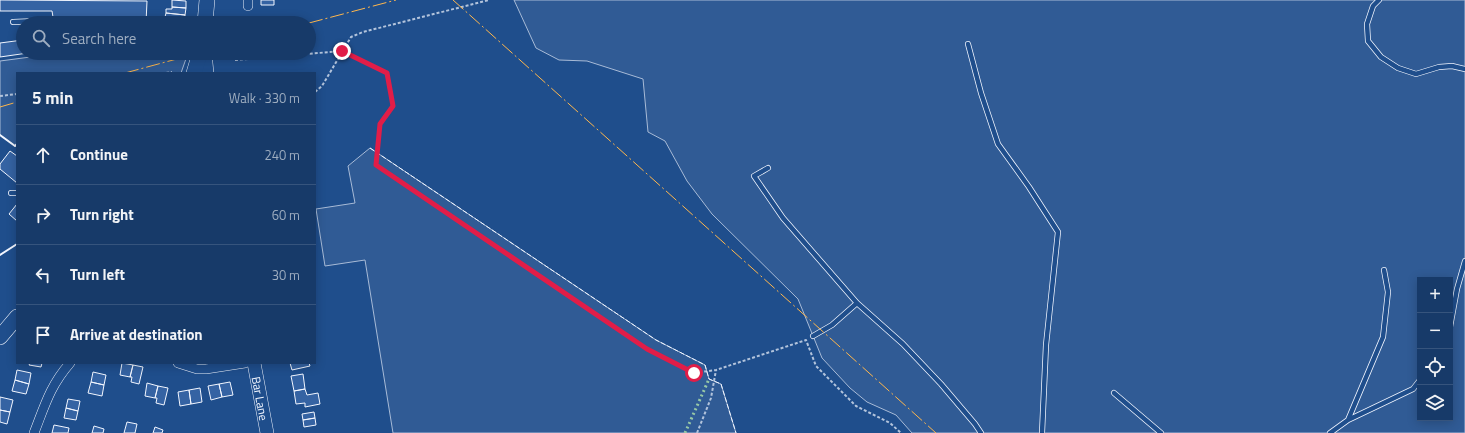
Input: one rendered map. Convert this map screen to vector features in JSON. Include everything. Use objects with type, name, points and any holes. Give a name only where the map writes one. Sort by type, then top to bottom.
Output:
[{"type":"main road","points":[[205,16],[207,0]]},
{"type":"main road","points":[[194,72],[198,60]]},
{"type":"main road","points":[[206,60],[207,72]]},
{"type":"main road","points":[[0,337],[16,318]]},
{"type":"main road","name":"Bar Lane","points":[[254,364],[267,433]]},
{"type":"street","points":[[34,433],[56,380],[69,364]]},
{"type":"street","points":[[180,364],[188,367],[202,369],[238,364]]},
{"type":"lane","points":[[1379,0],[1373,6],[1367,24],[1368,42],[1381,57],[1398,68],[1416,74],[1439,67],[1452,66],[1465,69]]},
{"type":"lane","points":[[968,44],[981,93],[998,144],[1029,187],[1058,232],[1046,345],[1042,433]]},
{"type":"lane","points":[[768,168],[754,176],[783,218],[857,303],[903,344],[975,424],[981,433]]},
{"type":"lane","points":[[11,193],[16,193]]},
{"type":"lane","points":[[1453,313],[1465,260]]},
{"type":"lane","points":[[1348,420],[1383,338],[1388,292],[1384,270]]},
{"type":"lane","points":[[813,336],[832,325],[857,303]]},
{"type":"lane","points":[[1330,433],[1348,420],[1413,390],[1417,384]]},
{"type":"lane","points":[[1114,393],[1161,433]]},
{"type":"path","points":[[316,91],[322,86],[351,37],[363,32],[489,0]]},
{"type":"path","points":[[316,53],[342,51],[387,73],[393,106],[380,124],[376,165],[647,349],[694,373],[716,370],[806,340],[816,366],[856,406],[890,422],[901,433]]},
{"type":"path","points":[[0,96],[16,94]]},
{"type":"path","points":[[697,433],[712,398],[716,370]]},
{"type":"shaded area","points":[[514,0],[1465,0],[1465,433],[912,433],[896,415],[867,402],[850,388],[822,358],[798,299],[712,214],[687,181],[665,141],[648,132],[643,79],[587,61],[559,60],[536,48]]},
{"type":"shaded area","points":[[16,59],[186,60],[181,72],[16,72],[15,146],[0,135],[0,61]]},
{"type":"shaded area","points":[[370,148],[656,340],[705,365],[709,379],[721,384],[736,433],[393,433],[365,260],[325,266],[316,209],[355,203],[348,166]]},
{"type":"building","points":[[0,0],[147,1],[146,16],[53,16],[52,11],[0,11]]},
{"type":"building","points":[[172,0],[186,1],[186,8],[172,7]]},
{"type":"building","points":[[261,0],[274,0],[274,5],[261,5]]},
{"type":"building","points":[[172,7],[186,8],[185,15],[166,13],[166,9],[172,9]]},
{"type":"building","points":[[166,13],[185,15],[185,16],[165,16]]},
{"type":"building","points":[[16,41],[16,55],[0,57],[0,43]]},
{"type":"building","points":[[10,151],[16,155],[16,182],[0,169],[0,164]]},
{"type":"building","points":[[16,205],[16,220],[9,214]]},
{"type":"building","points":[[30,364],[42,364],[41,367]]},
{"type":"building","points":[[122,364],[133,365],[130,377],[120,375]]},
{"type":"building","points":[[290,364],[309,364],[310,366],[292,370]]},
{"type":"building","points":[[133,365],[143,367],[139,384],[131,382],[132,377],[130,377]]},
{"type":"building","points":[[17,370],[31,373],[29,384],[15,380]]},
{"type":"building","points":[[93,372],[106,375],[104,385],[91,382]]},
{"type":"building","points":[[303,374],[305,389],[294,391],[291,376]]},
{"type":"building","points":[[15,380],[29,384],[26,394],[12,391]]},
{"type":"building","points":[[91,382],[104,385],[102,396],[88,393]]},
{"type":"building","points":[[230,382],[233,395],[222,397],[219,384]]},
{"type":"building","points":[[147,383],[158,386],[155,398],[145,396]]},
{"type":"building","points":[[219,384],[222,397],[211,400],[208,386]]},
{"type":"building","points":[[158,386],[168,388],[164,405],[156,403],[157,398],[155,398]]},
{"type":"building","points":[[200,388],[202,402],[191,404],[189,390]]},
{"type":"building","points":[[305,389],[307,395],[318,393],[320,404],[305,407],[305,403],[296,404],[294,391]]},
{"type":"building","points":[[189,390],[191,404],[180,406],[178,392]]},
{"type":"building","points":[[0,397],[13,400],[10,412],[0,410]]},
{"type":"building","points":[[68,399],[80,401],[78,411],[66,408]]},
{"type":"building","points":[[66,408],[78,411],[76,420],[64,418]]},
{"type":"building","points":[[0,410],[10,412],[7,424],[0,422]]},
{"type":"building","points":[[314,412],[315,418],[303,420],[302,414]]},
{"type":"building","points":[[315,418],[316,425],[304,427],[303,420]]},
{"type":"building","points":[[127,422],[137,424],[135,433],[124,433]]},
{"type":"building","points":[[54,425],[69,428],[68,433],[52,433]]},
{"type":"building","points":[[94,426],[104,429],[103,433],[92,433]]},
{"type":"building","points":[[155,427],[163,430],[162,433],[153,433]]},
{"type":"hedge","points":[[685,433],[709,379]]},
{"type":"fence","points":[[370,148],[656,340],[705,365],[709,379],[721,384],[736,433]]},
{"type":"wall","points":[[0,135],[15,146],[16,145]]},
{"type":"wall","points":[[0,255],[16,245]]},
{"type":"power","points":[[316,21],[396,0]]},
{"type":"power","points":[[453,0],[936,433]]},
{"type":"power","points":[[129,72],[173,60]]},
{"type":"power","points":[[0,107],[16,102]]},
{"type":"route","points":[[342,51],[387,73],[393,106],[380,124],[376,165],[647,349],[694,373]]}]
